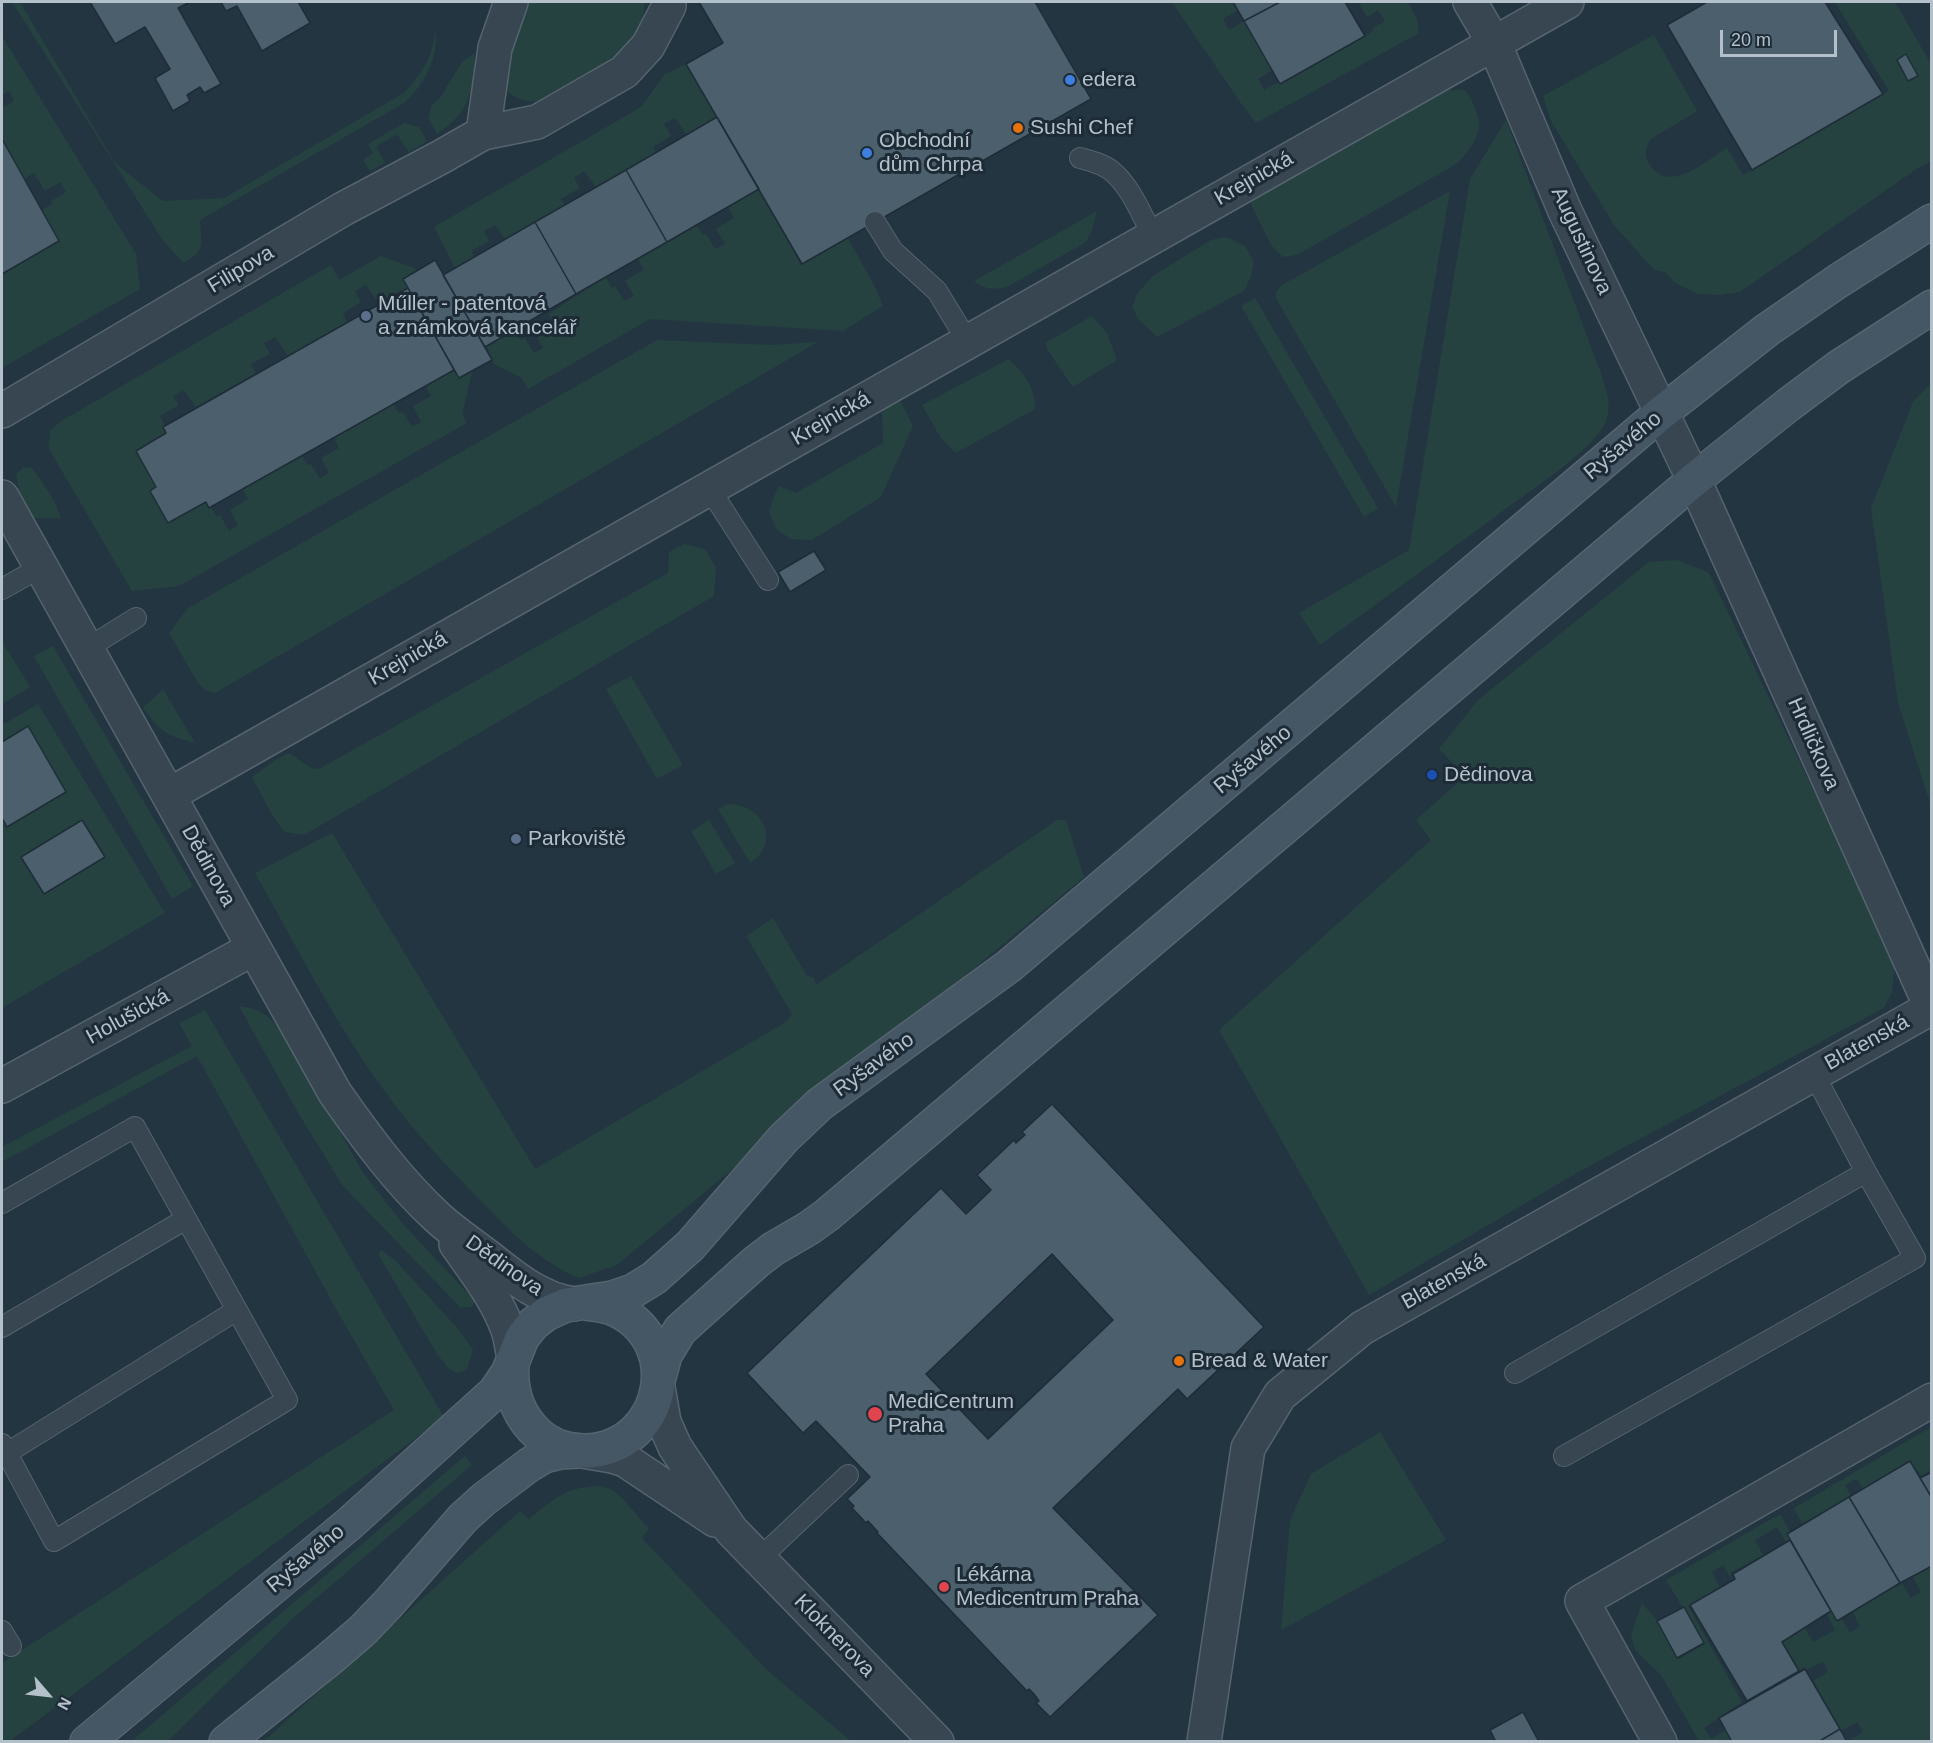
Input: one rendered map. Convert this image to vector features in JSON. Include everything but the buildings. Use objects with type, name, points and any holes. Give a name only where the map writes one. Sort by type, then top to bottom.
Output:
[{"type":"main road","name":"Ryšavého","points":[[87,1742],[365,1509],[495,1392],[504,1382],[522,1338],[533,1324],[546,1314],[566,1305],[612,1298],[633,1291],[654,1278],[690,1245],[784,1138],[820,1104],[1009,966],[1661,413],[1767,330],[1932,221]]},
{"type":"main road","name":"Ryšavého","points":[[226,1742],[362,1631],[454,1526],[529,1465],[544,1456],[560,1452],[608,1448],[630,1435],[648,1416],[655,1401],[665,1355],[680,1330],[756,1262],[827,1215],[1694,480],[1839,367],[1932,307]]},
{"type":"main road","points":[[580,1303],[613,1308],[639,1327],[650,1341],[655,1353],[659,1382]]},
{"type":"main road","name":"Ryšavého","points":[[513,1361],[511,1377],[515,1402],[521,1414],[530,1426],[551,1443],[580,1451]]},
{"type":"street","points":[[483,133],[497,43],[511,2]]},
{"type":"street","name":"Filipova","points":[[2,411],[343,209],[483,133],[537,122],[624,72],[648,46],[669,2]]},
{"type":"street","name":"Augustinova","points":[[1470,2],[1494,43],[1565,211],[1694,480]]},
{"type":"street","name":"Krejnická","points":[[169,795],[1567,2]]},
{"type":"street","name":"Hrdličkova","points":[[1694,480],[1931,1008]]},
{"type":"street","name":"Dědinova","points":[[2,497],[335,1093],[372,1145],[399,1178],[438,1218],[529,1287],[550,1299],[580,1303]]},
{"type":"street","name":"Holušická","points":[[2,1086],[254,948]]},
{"type":"street","name":"Blatenská","points":[[1204,1742],[1248,1448],[1280,1395],[1362,1328],[1931,1008]]},
{"type":"street","name":"Dědinova","points":[[438,1218],[492,1298],[508,1331],[513,1361]]},
{"type":"street","name":"Kloknerova","points":[[659,1382],[664,1422],[675,1447],[731,1530],[937,1742]]},
{"type":"street","points":[[1660,1742],[1582,1601],[1932,1400]]},
{"type":"street","name":"Kloknerova","points":[[580,1451],[624,1460],[731,1530]]},
{"type":"lane","points":[[492,2],[497,43]]},
{"type":"lane","points":[[1080,158],[1113,171],[1126,187],[1154,236]]},
{"type":"lane","points":[[875,222],[893,251],[937,291],[968,342]]},
{"type":"lane","points":[[709,488],[768,580]]},
{"type":"lane","points":[[2,589],[41,567]]},
{"type":"lane","points":[[86,649],[136,618]]},
{"type":"lane","points":[[1564,1456],[1915,1258],[1814,1074]]},
{"type":"lane","points":[[2,1203],[135,1127],[186,1220],[237,1310],[287,1400],[54,1541],[4,1448],[237,1310]]},
{"type":"lane","points":[[1515,1373],[1866,1172]]},
{"type":"lane","points":[[2,1327],[186,1220]]},
{"type":"lane","points":[[759,1559],[848,1475]]},
{"type":"green space","points":[[12,2],[20,2],[115,163],[163,201],[224,198],[404,93],[429,57],[435,30],[435,50],[423,80],[404,103],[200,220],[201,246],[191,259],[183,263],[162,239]]},
{"type":"green space","points":[[526,2],[645,2],[643,16],[634,38],[619,53],[538,101],[528,101],[505,90],[504,71]]},
{"type":"green space","points":[[1172,2],[1233,2],[1238,10],[1223,19],[1229,30],[1244,21],[1272,70],[1258,79],[1264,90],[1281,83],[1365,36],[1385,21],[1378,10],[1367,17],[1358,2],[1408,2],[1417,19],[1419,33],[1256,123]]},
{"type":"green space","points":[[1835,2],[1895,2],[1931,64],[1931,161],[1740,292],[1720,295],[1698,294],[1675,283],[1665,272],[1654,270],[1614,225],[1551,121],[1543,96],[1654,35],[1697,111],[1651,139],[1646,152],[1650,165],[1658,173],[1667,177],[1677,176],[1699,167],[1727,148],[1743,175],[1889,91]]},
{"type":"green space","points":[[2,36],[136,254],[140,289],[2,368],[2,274],[59,241],[42,210],[66,192],[60,182],[45,191],[34,173],[24,179],[2,139],[2,108],[14,101],[9,91],[2,95]]},
{"type":"green space","points":[[474,53],[474,78],[466,104],[454,120],[437,134],[428,118],[432,105],[440,98],[462,62]]},
{"type":"green space","points":[[686,64],[718,117],[687,135],[675,118],[664,124],[671,136],[653,147],[656,153],[596,187],[584,171],[574,178],[580,188],[561,199],[565,205],[505,239],[495,225],[484,231],[489,241],[471,251],[474,257],[455,268],[434,227],[641,107],[665,74]]},
{"type":"green space","points":[[1444,90],[1465,90],[1479,120],[1477,136],[1458,163],[1297,255],[1283,257],[1271,245],[1251,205],[1253,198]]},
{"type":"green space","points":[[1506,120],[1602,376],[1608,400],[1607,419],[1598,435],[1562,468],[1320,645],[1299,613],[1409,550],[1470,179]]},
{"type":"green space","points":[[404,123],[419,127],[427,141],[409,152],[397,134],[376,147],[385,163],[370,171],[363,160],[373,153],[368,144]]},
{"type":"green space","points":[[759,189],[801,265],[848,238],[883,306],[843,331],[650,319],[528,389],[522,378],[494,364],[487,347],[513,331],[521,340],[525,338],[534,353],[543,348],[534,332],[552,322],[548,314],[606,277],[624,301],[634,296],[625,280],[644,270],[638,259],[697,226],[703,235],[706,234],[715,249],[725,244],[716,229],[734,218],[728,207]]},
{"type":"green space","points":[[1450,191],[1396,507],[1276,298],[1276,292],[1282,285]]},
{"type":"green space","points":[[1097,211],[1086,242],[1007,287],[989,288],[974,281]]},
{"type":"green space","points":[[1226,237],[1245,246],[1254,262],[1244,291],[1157,337],[1139,320],[1132,307],[1138,293],[1153,276],[1211,240]]},
{"type":"green space","points":[[381,256],[417,269],[413,287],[379,304],[366,285],[355,291],[361,302],[343,313],[347,322],[288,356],[275,337],[264,343],[270,354],[251,364],[256,373],[196,407],[184,390],[173,396],[179,405],[160,416],[168,432],[138,449],[158,486],[152,489],[170,521],[207,501],[217,517],[220,515],[229,531],[238,525],[230,510],[248,499],[242,488],[302,455],[320,479],[329,473],[321,458],[339,448],[334,437],[393,403],[399,413],[403,412],[412,427],[421,422],[413,406],[431,396],[425,385],[462,367],[473,369],[462,414],[467,423],[179,586],[132,591],[49,449],[50,430],[63,420],[331,265],[339,280]]},
{"type":"green space","points":[[1255,298],[1378,508],[1364,517],[1241,306]]},
{"type":"green space","points":[[1092,316],[1107,333],[1117,360],[1073,387],[1045,343]]},
{"type":"green space","points":[[657,340],[771,345],[818,342],[215,693],[205,690],[198,683],[169,633],[188,608]]},
{"type":"green space","points":[[1009,359],[1031,387],[1035,409],[956,453],[940,437],[922,405]]},
{"type":"green space","points":[[1931,383],[1931,806],[1898,703],[1871,508],[1913,402]]},
{"type":"green space","points":[[900,400],[913,426],[881,497],[812,540],[791,539],[777,530],[769,512],[779,486],[796,493],[883,443],[882,410]]},
{"type":"green space","points":[[24,467],[32,468],[53,498],[61,518],[33,518],[21,500],[16,474]]},
{"type":"green space","points":[[684,544],[705,549],[716,568],[714,596],[304,835],[284,832],[252,777],[277,759],[289,753],[311,768],[319,769],[668,573],[669,552]]},
{"type":"green space","points":[[1677,560],[1709,573],[1895,960],[1892,992],[1884,1008],[1582,1170],[1369,1295],[1219,1030],[1431,840],[1416,820],[1465,776],[1439,749],[1478,700],[1649,562]]},
{"type":"green space","points":[[2,641],[30,687],[2,704]]},
{"type":"green space","points":[[53,646],[193,886],[172,899],[34,656]]},
{"type":"green space","points":[[631,676],[683,765],[657,779],[606,689]]},
{"type":"green space","points":[[163,689],[195,743],[165,732],[143,708]]},
{"type":"green space","points":[[38,704],[165,913],[2,1008],[2,818],[7,827],[66,792],[28,726],[2,742],[2,725]],"holes":[[[82,820],[105,857],[44,894],[22,857]]]},
{"type":"green space","points":[[729,804],[738,805],[755,813],[765,827],[765,844],[761,853],[750,863],[718,809]]},
{"type":"green space","points":[[709,820],[735,863],[716,874],[691,831]]},
{"type":"green space","points":[[1057,820],[1066,820],[1084,877],[617,1265],[579,1278],[549,1262],[511,1232],[451,1170],[405,1117],[348,1037],[255,873],[332,833],[535,1169],[786,1022],[792,1014],[746,936],[773,918],[807,976],[814,978],[816,985]]},
{"type":"green space","points":[[239,1006],[252,1008],[266,1015],[286,1035],[362,1171],[402,1223],[475,1301],[472,1307],[460,1307],[343,1186],[297,1111]]},
{"type":"green space","points":[[205,1010],[444,1417],[64,1701],[8,1742],[2,1741],[2,1663],[394,1410],[197,1056],[2,1162],[2,1147],[192,1046],[179,1023]]},
{"type":"green space","points":[[381,1250],[395,1260],[460,1331],[473,1350],[467,1369],[458,1373],[448,1368],[437,1354],[378,1254]]},
{"type":"green space","points":[[1931,1427],[1931,1470],[1921,1476],[1910,1461],[1863,1489],[1857,1479],[1845,1485],[1851,1496],[1802,1524],[1794,1508]]},
{"type":"green space","points":[[1380,1432],[1446,1540],[1281,1630],[1290,1520],[1311,1474]]},
{"type":"green space","points":[[465,1456],[472,1465],[292,1619],[168,1741],[132,1741]]},
{"type":"green space","points":[[599,1486],[613,1490],[624,1500],[649,1529],[642,1538],[767,1670],[851,1741],[264,1741],[520,1511],[529,1519],[561,1495],[577,1489]]},
{"type":"green space","points":[[1781,1515],[1793,1538],[1786,1542],[1777,1527],[1755,1540],[1763,1555],[1730,1573],[1732,1580],[1723,1565],[1712,1572],[1720,1587],[1688,1606],[1742,1702],[1704,1728],[1711,1739],[1726,1730],[1732,1741],[1699,1741],[1661,1675],[1635,1650],[1631,1635],[1642,1603],[1658,1622],[1679,1659],[1705,1644],[1666,1580]]},
{"type":"green space","points":[[1931,1566],[1931,1741],[1848,1741],[1863,1732],[1857,1722],[1841,1731],[1813,1681],[1828,1672],[1823,1661],[1807,1670],[1805,1667],[1799,1670],[1782,1642],[1804,1627],[1813,1642],[1835,1630],[1827,1614],[1833,1611],[1841,1617],[1850,1633],[1860,1626],[1852,1611],[1902,1583],[1911,1598],[1921,1592],[1913,1577]]},
{"type":"place","name":"edera","points":[[1070,80]]},
{"type":"place","name":"Sushi Chef","points":[[1018,128]]},
{"type":"place","name":"Obchodní dům Chrpa","points":[[867,153]]},
{"type":"place","name":"Műller - patentová a známková kancelář","points":[[366,316]]},
{"type":"place","name":"Dědinova","points":[[1432,775]]},
{"type":"place","name":"Parkoviště","points":[[516,839]]},
{"type":"place","name":"Bread & Water","points":[[1179,1361]]},
{"type":"place","name":"MediCentrum Praha","points":[[875,1414]]},
{"type":"place","name":"Lékárna Medicentrum Praha","points":[[944,1587]]}]
